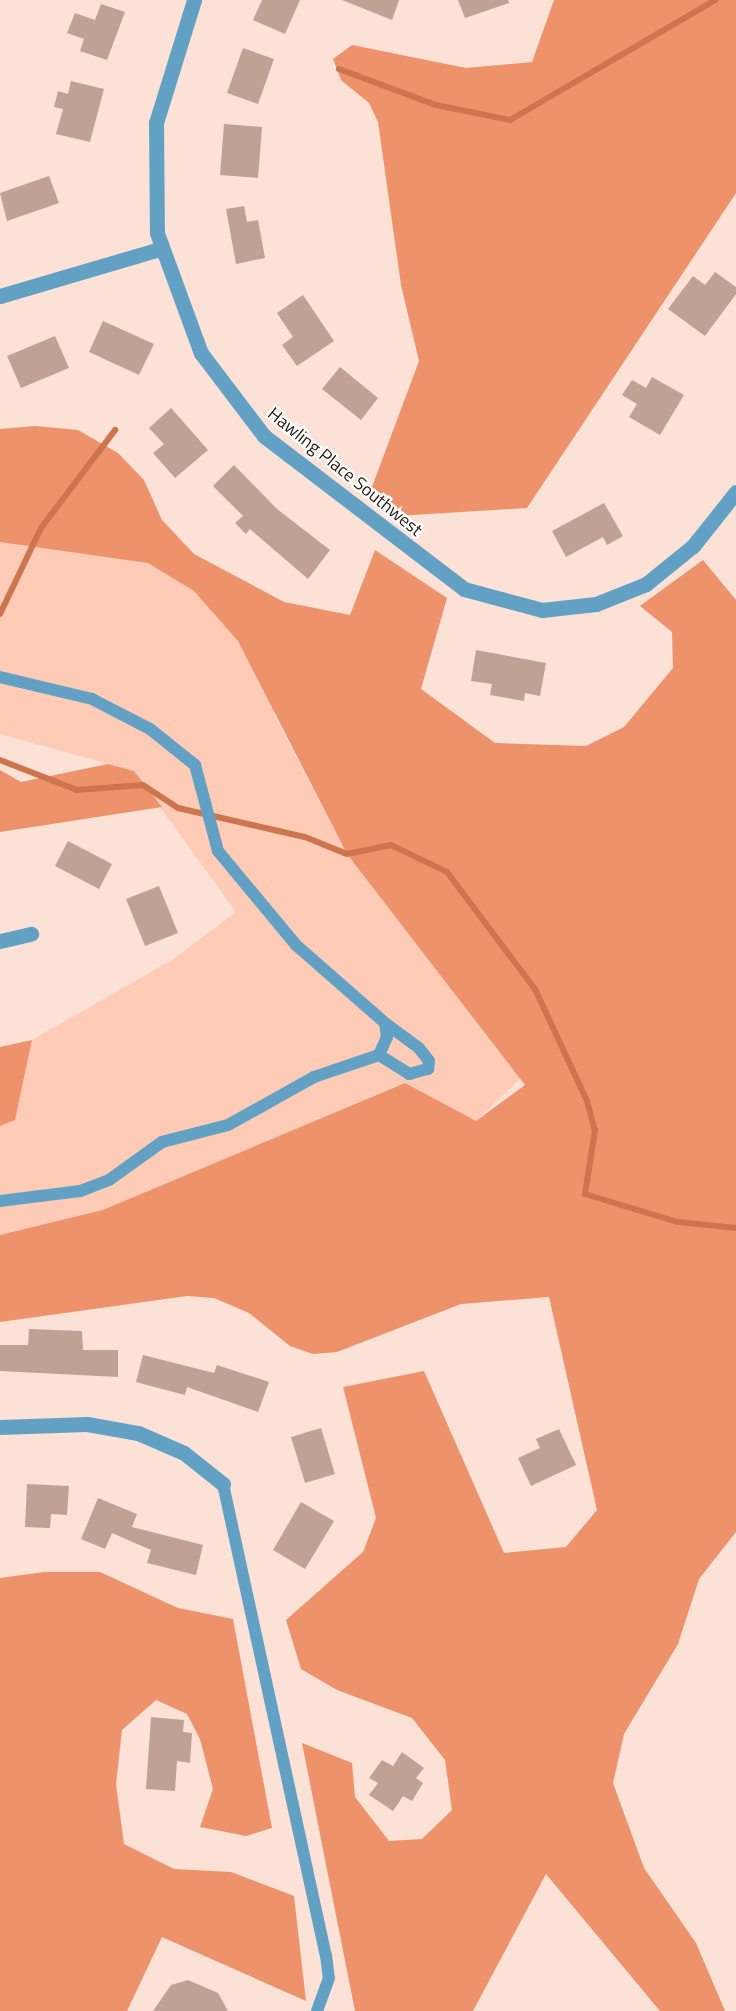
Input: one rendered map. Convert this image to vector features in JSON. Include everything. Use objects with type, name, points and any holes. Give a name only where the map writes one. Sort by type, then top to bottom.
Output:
[{"type":"street","name":"Hawling Place Southwest","points":[[194,0],[155,128],[160,249],[201,353],[256,427],[433,568],[471,592],[542,610],[614,598],[671,567],[736,492]]},
{"type":"street","points":[[0,296],[160,249]]},
{"type":"street","points":[[0,941],[31,934]]},
{"type":"street","points":[[0,1427],[87,1424],[138,1433],[184,1453],[223,1484]]},
{"type":"lane","points":[[0,677],[92,699],[150,729],[195,765],[209,829],[218,851],[268,916],[385,1023],[419,1048],[429,1061],[428,1069],[409,1074],[379,1055]]},
{"type":"lane","points":[[0,1201],[80,1191],[109,1180],[162,1142],[228,1125],[314,1077],[379,1055],[387,1037],[385,1023]]},
{"type":"lane","points":[[223,1484],[326,1955],[326,1996],[317,2011]]},
{"type":"shaded area","points":[[554,0],[736,0],[736,193],[527,508],[396,516],[369,495],[419,361],[401,285],[378,122],[369,103],[341,80],[333,59],[352,45],[466,68],[532,62]]},
{"type":"shaded area","points":[[35,426],[78,430],[118,453],[144,480],[162,520],[194,554],[284,602],[350,615],[375,550],[447,598],[421,689],[495,743],[586,746],[624,727],[673,668],[672,632],[640,606],[703,560],[736,600],[736,1532],[699,1579],[678,1644],[624,1734],[613,1783],[644,1868],[696,1943],[725,2011],[660,2011],[546,1874],[473,2011],[355,2011],[302,1743],[352,1763],[355,1797],[389,1841],[422,1839],[452,1810],[445,1760],[412,1718],[337,1690],[301,1669],[286,1620],[363,1552],[376,1518],[343,1387],[424,1371],[504,1553],[566,1547],[597,1510],[549,1297],[461,1304],[337,1352],[313,1354],[290,1346],[249,1313],[214,1298],[187,1296],[0,1322],[0,1235],[103,1210],[405,1083],[476,1121],[525,1085],[347,854],[238,641],[194,591],[148,563],[0,542],[0,429]]},
{"type":"shaded area","points":[[0,523],[168,550],[287,652],[274,715],[347,854],[524,1075],[476,1121],[404,1083],[103,1211],[0,1235],[0,1126],[15,1120],[32,1040],[172,960],[236,912],[134,771],[0,734]]},
{"type":"shaded area","points":[[108,764],[134,771],[162,807],[0,832],[0,770],[21,782]]},
{"type":"shaded area","points":[[32,1040],[15,1120],[0,1126],[0,1047]]},
{"type":"shaded area","points":[[44,1572],[100,1572],[178,1608],[233,1619],[272,1828],[246,1836],[200,1827],[213,1789],[200,1739],[187,1714],[156,1700],[122,1730],[116,1784],[124,1844],[174,1869],[231,1872],[294,1896],[306,2001],[162,1937],[127,2011],[0,2011],[0,1578]]},
{"type":"building","points":[[262,0],[300,0],[285,34],[253,20]]},
{"type":"building","points":[[342,0],[399,0],[392,20]]},
{"type":"building","points":[[458,0],[508,0],[509,3],[465,18]]},
{"type":"building","points":[[101,4],[125,12],[107,60],[80,51],[84,39],[67,33],[75,13],[95,20]]},
{"type":"building","points":[[243,48],[274,59],[258,104],[227,93]]},
{"type":"building","points":[[71,81],[104,89],[90,142],[56,134],[63,109],[54,107],[58,91],[68,94]]},
{"type":"building","points":[[224,124],[262,127],[258,178],[220,175]]},
{"type":"building","points":[[49,176],[59,203],[7,221],[0,193]]},
{"type":"building","points":[[244,206],[247,222],[258,220],[265,258],[236,264],[226,209]]},
{"type":"building","points":[[715,272],[736,287],[736,294],[705,336],[668,309],[693,276],[705,285]]},
{"type":"building","points":[[303,295],[334,341],[297,366],[282,345],[293,337],[277,313]]},
{"type":"building","points":[[103,321],[154,344],[139,375],[89,352]]},
{"type":"building","points":[[55,336],[69,368],[21,388],[7,356]]},
{"type":"building","points":[[340,367],[378,398],[361,420],[322,389]]},
{"type":"building","points":[[652,377],[684,395],[660,435],[629,417],[637,404],[622,395],[632,380],[646,388]]},
{"type":"building","points":[[171,408],[208,450],[175,478],[153,453],[164,444],[149,428]]},
{"type":"building","points":[[234,465],[277,509],[330,550],[308,579],[250,529],[246,534],[235,523],[243,516],[213,486]]},
{"type":"building","points":[[604,503],[623,536],[607,545],[603,537],[566,557],[552,531]]},
{"type":"building","points":[[476,650],[546,663],[540,696],[525,693],[524,701],[490,695],[492,684],[471,681]]},
{"type":"building","points":[[68,841],[112,864],[99,889],[55,866]]},
{"type":"building","points":[[159,886],[178,933],[145,946],[126,899]]},
{"type":"building","points":[[29,1329],[82,1331],[83,1350],[118,1350],[118,1377],[0,1371],[0,1345],[28,1345]]},
{"type":"building","points":[[143,1355],[214,1373],[217,1365],[269,1382],[258,1412],[187,1387],[185,1395],[136,1382]]},
{"type":"building","points":[[321,1428],[335,1474],[305,1483],[291,1437]]},
{"type":"building","points":[[559,1429],[576,1465],[531,1486],[518,1458],[540,1448],[536,1439]]},
{"type":"building","points":[[27,1484],[69,1486],[67,1515],[51,1514],[50,1528],[25,1527]]},
{"type":"building","points":[[98,1498],[137,1514],[132,1527],[203,1545],[196,1575],[147,1563],[151,1550],[112,1533],[105,1549],[81,1539]]},
{"type":"building","points":[[301,1502],[334,1521],[305,1569],[273,1550]]},
{"type":"building","points":[[151,1717],[184,1720],[183,1732],[192,1733],[190,1763],[177,1761],[175,1791],[146,1789]]},
{"type":"building","points":[[402,1752],[424,1768],[416,1778],[423,1783],[412,1801],[403,1796],[393,1811],[369,1795],[378,1783],[369,1778],[382,1760],[393,1766]]},
{"type":"building","points":[[188,1980],[218,1993],[228,2011],[153,2011],[171,1985]]},
{"type":"waterway","points":[[339,69],[436,105],[510,120],[715,0]]},
{"type":"waterway","points":[[0,614],[41,528],[115,430]]},
{"type":"waterway","points":[[0,760],[77,790],[143,785],[178,808],[305,837],[347,854],[391,845],[447,872],[535,989],[587,1101],[595,1130],[585,1194],[678,1222],[736,1228]]}]
